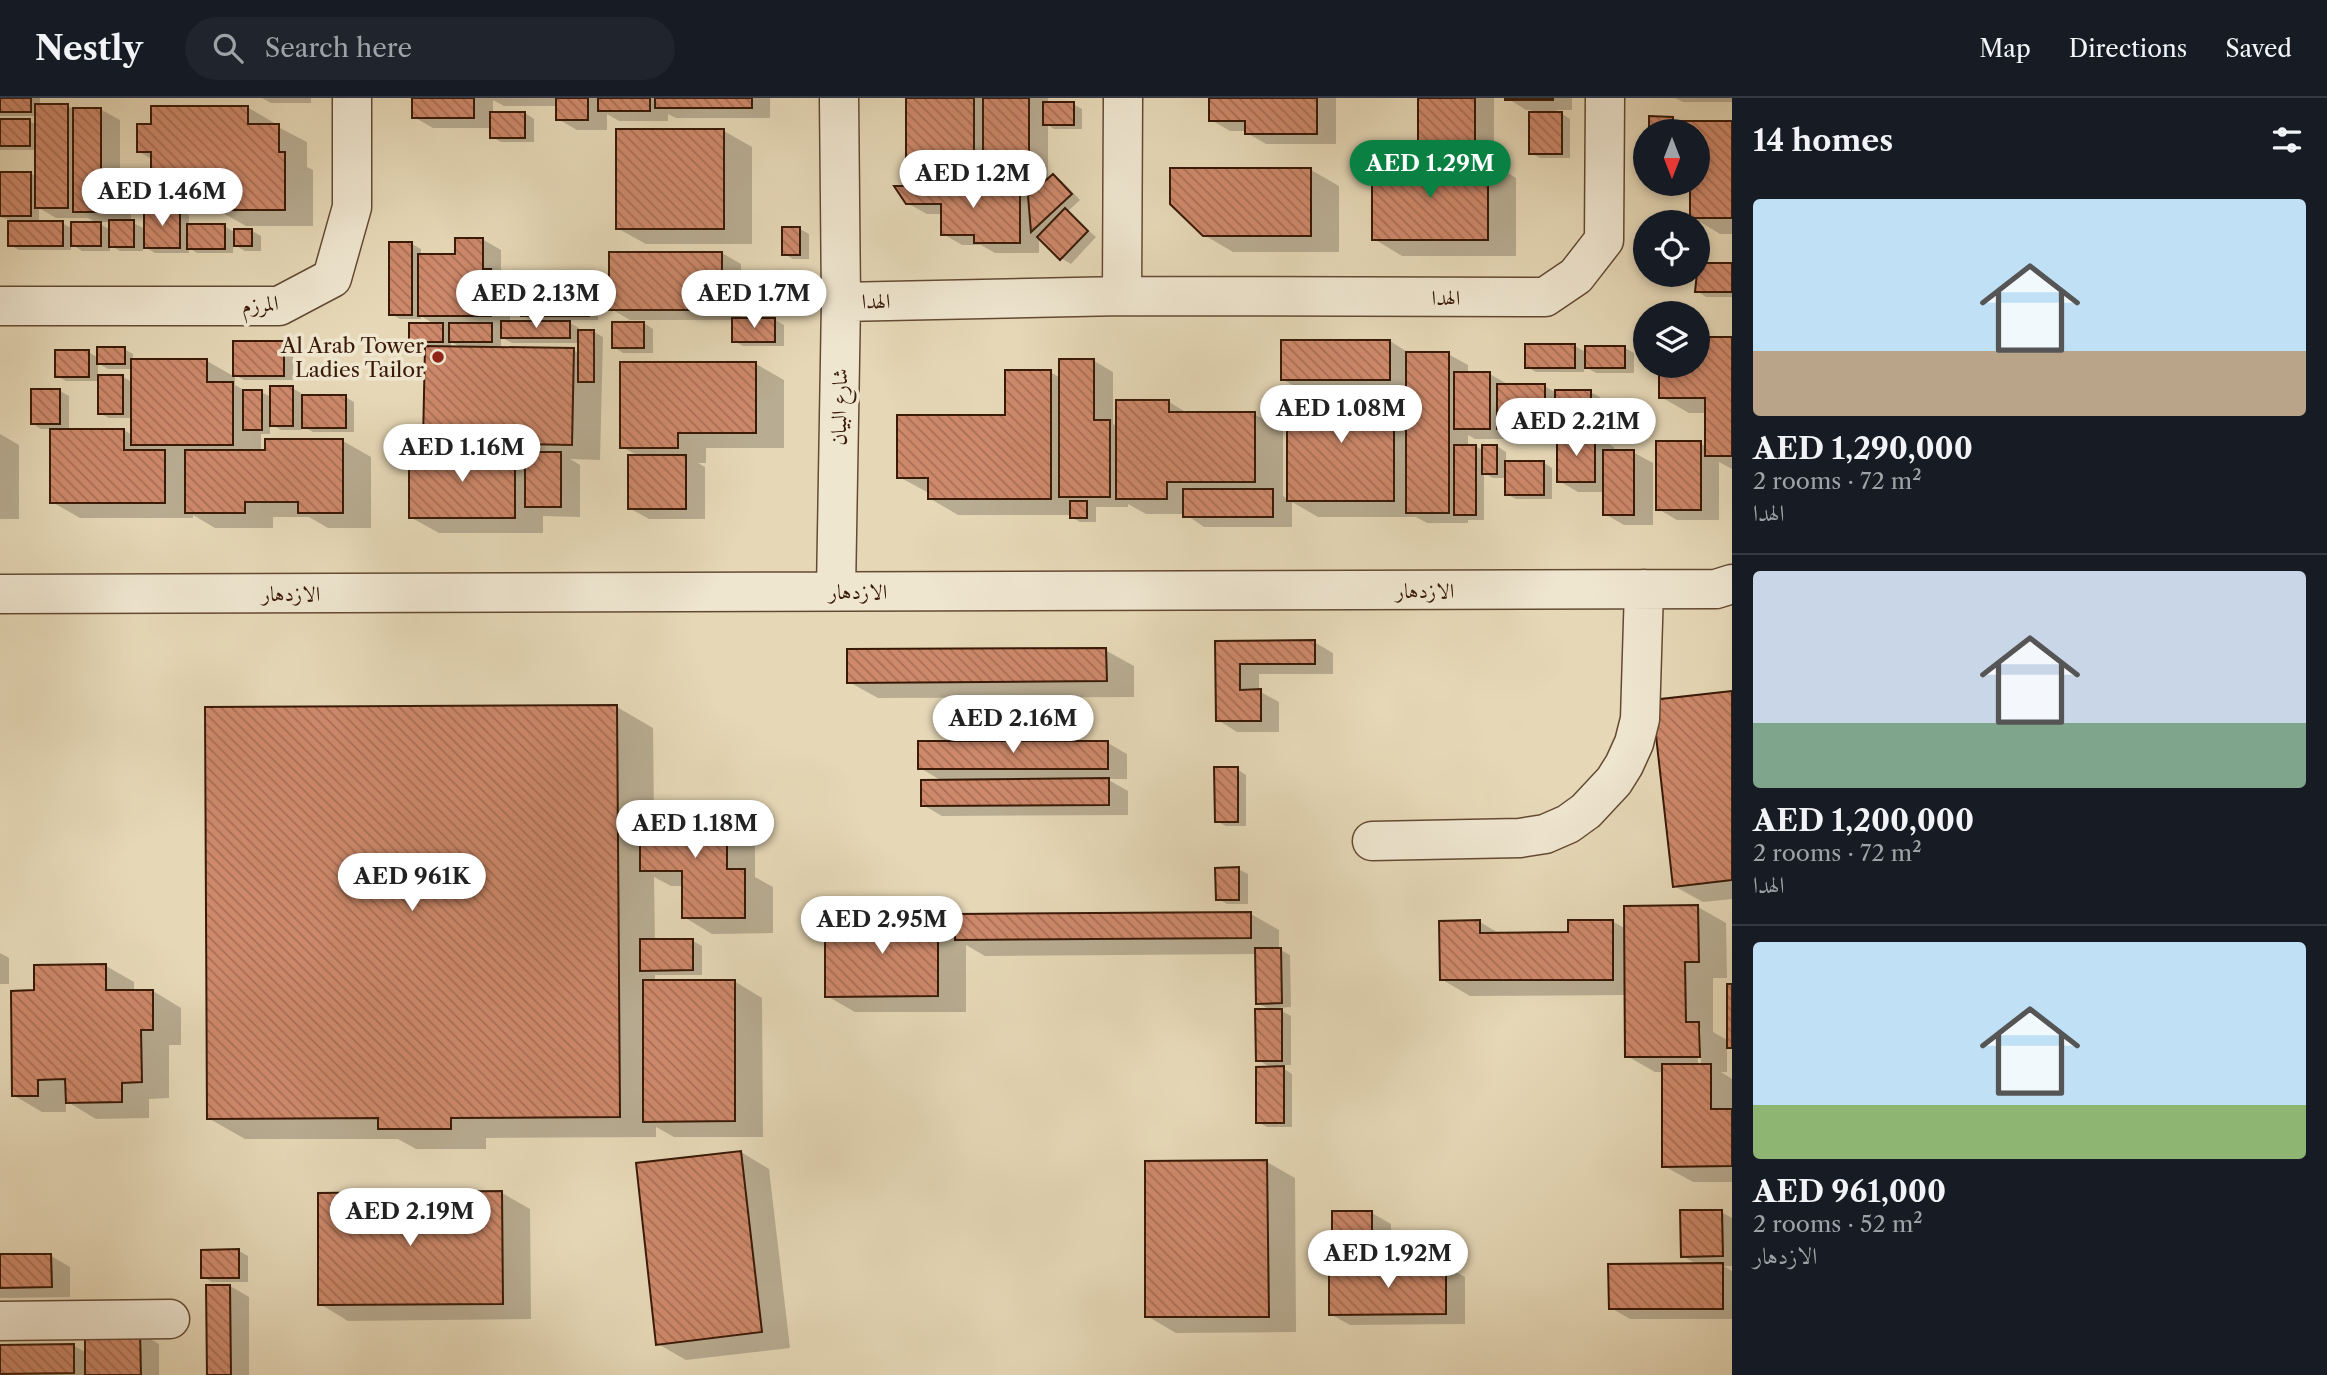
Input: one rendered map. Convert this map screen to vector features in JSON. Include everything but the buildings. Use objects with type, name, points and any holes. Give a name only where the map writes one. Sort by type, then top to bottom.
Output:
[{"type":"street","name":"المرزم","points":[[0,306],[279,306],[332,278],[352,207],[352,98]]},
{"type":"street","name":"شارع البيان","points":[[836,591],[841,302],[839,98]]},
{"type":"street","points":[[1122,296],[1123,98]]},
{"type":"street","name":"الهدا","points":[[841,302],[1122,296],[1545,297],[1576,276],[1604,240],[1605,98]]},
{"type":"street","points":[[1372,841],[1520,838],[1545,834],[1568,824],[1586,811],[1614,781],[1634,743],[1640,719],[1644,589]]},
{"type":"street","name":"الازدهار","points":[[0,594],[1727,590]]},
{"type":"street","points":[[0,1321],[170,1319]]},
{"type":"place","name":"Al Arab Tower Ladies Tailor","points":[[438,357]]}]
